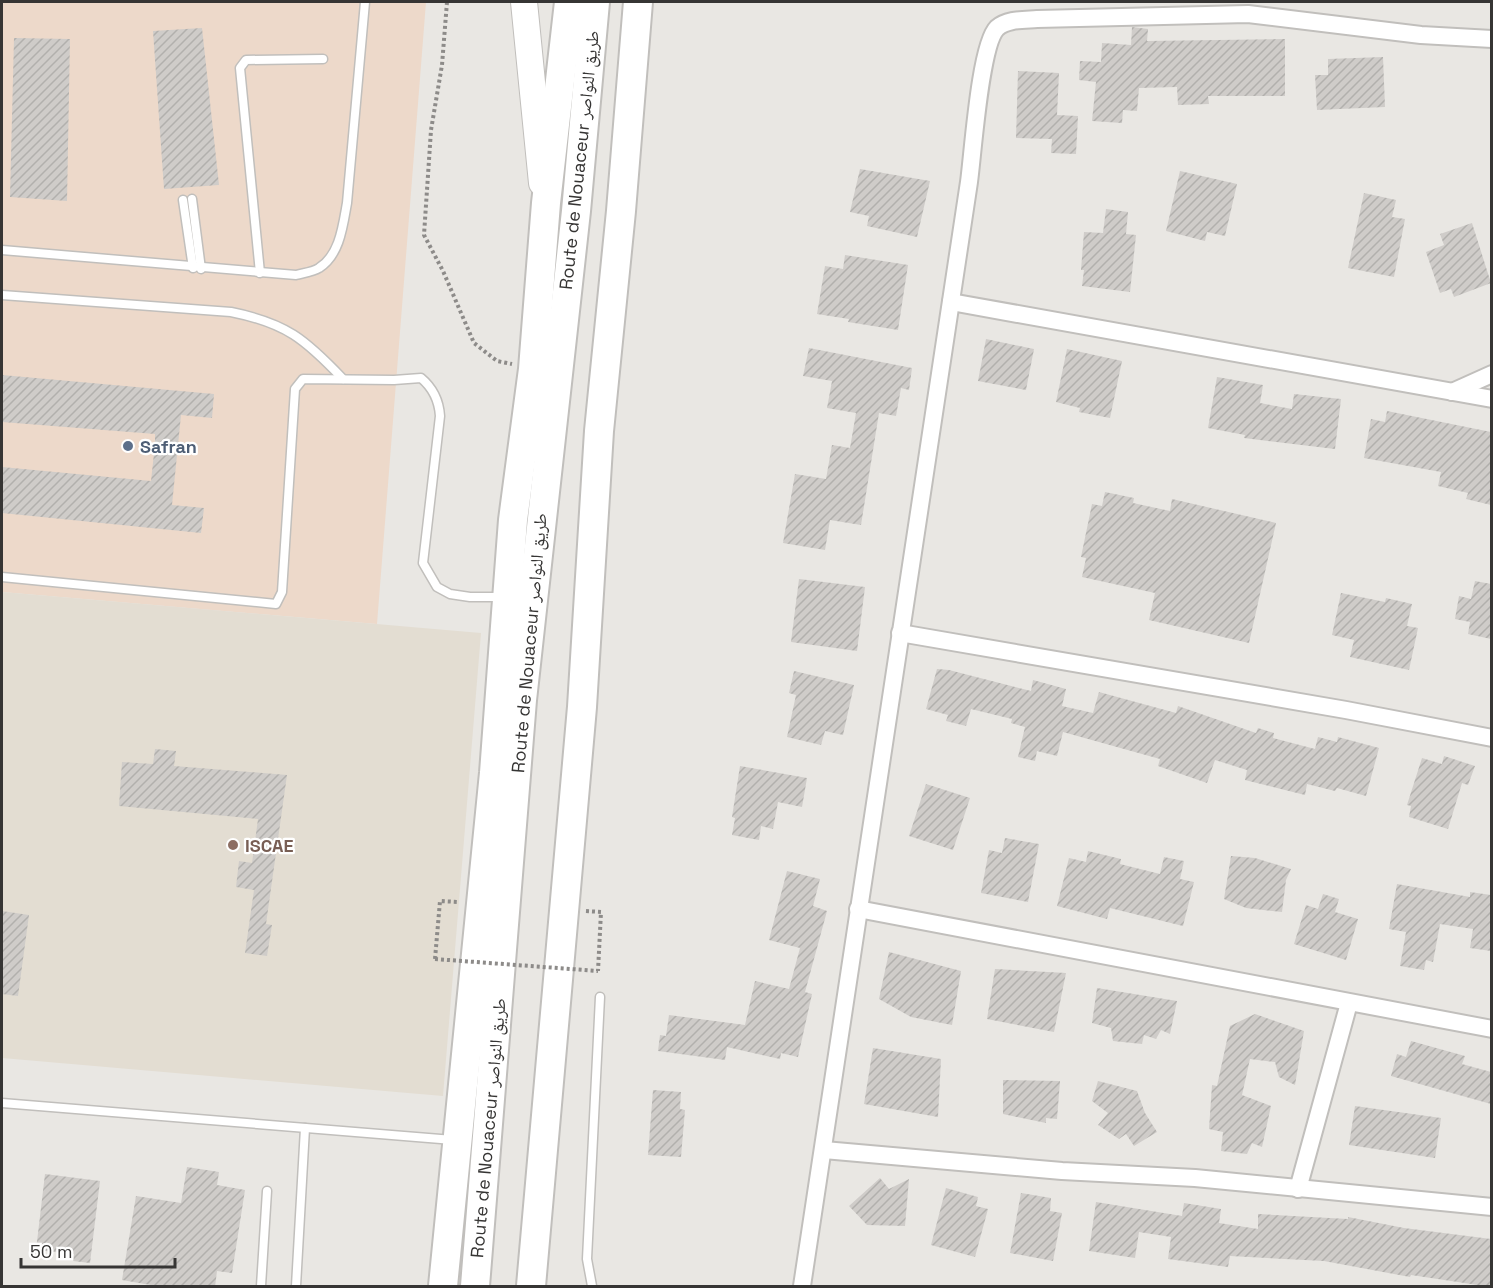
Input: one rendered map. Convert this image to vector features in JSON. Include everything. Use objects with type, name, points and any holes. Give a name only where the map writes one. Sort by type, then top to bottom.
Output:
[{"type":"highway","points":[[443,1287],[493,785],[513,520],[533,369],[546,202],[568,2]]},
{"type":"highway","name":"Route de Nouaceur طريق النواصر","points":[[475,1287],[522,700],[576,212],[595,2]]},
{"type":"highway","points":[[531,1287],[582,707],[599,431],[621,212],[638,2]]},
{"type":"main road","points":[[524,2],[535,130],[546,202]]},
{"type":"street","points":[[802,1287],[986,57],[997,28],[1011,21],[1248,14],[1421,35],[1491,39]]},
{"type":"street","points":[[951,302],[1491,399]]},
{"type":"street","points":[[1452,392],[1491,374]]},
{"type":"street","points":[[900,633],[1299,702],[1491,738]]},
{"type":"street","points":[[858,909],[1491,1029]]},
{"type":"street","points":[[1298,1189],[1349,1003]]},
{"type":"street","points":[[824,1150],[1062,1171],[1195,1178],[1491,1207]]},
{"type":"lane","points":[[2,250],[260,273],[296,275],[318,268],[332,256],[342,233],[347,203],[365,2]]},
{"type":"lane","points":[[260,273],[240,68],[246,60],[323,59]]},
{"type":"lane","points":[[187,199],[197,268]]},
{"type":"lane","points":[[2,294],[231,312],[265,319],[314,348],[343,379]]},
{"type":"lane","points":[[2,577],[276,604],[282,592],[295,388],[303,379],[421,378],[429,384],[439,403],[440,416],[423,563],[437,587],[450,594],[470,597],[508,596]]},
{"type":"lane","points":[[592,1287],[587,1259],[600,996]]},
{"type":"lane","points":[[2,1102],[457,1141]]},
{"type":"lane","points":[[296,1287],[305,1128]]},
{"type":"lane","points":[[261,1287],[267,1191]]},
{"type":"path","points":[[447,2],[442,65],[431,130],[424,235],[443,271],[474,343],[497,361],[533,369]]},
{"type":"path","points":[[440,901],[435,959],[598,971],[601,912]]},
{"type":"shaded area","points":[[2,2],[426,2],[377,624],[2,592]]},
{"type":"shaded area","name":"ISCAE","points":[[2,592],[481,633],[443,1096],[2,1058]]},
{"type":"building","points":[[1132,27],[1148,29],[1147,41],[1285,39],[1285,96],[1208,96],[1209,104],[1178,105],[1177,87],[1139,88],[1137,111],[1123,110],[1122,123],[1092,121],[1096,82],[1079,80],[1080,61],[1101,62],[1102,43],[1131,45]]},
{"type":"building","points":[[202,28],[219,185],[164,189],[153,31]]},
{"type":"building","points":[[14,38],[70,39],[67,201],[10,197]]},
{"type":"building","points":[[1383,57],[1385,107],[1317,110],[1315,75],[1328,75],[1328,59]]},
{"type":"building","points":[[1018,71],[1059,73],[1057,115],[1078,116],[1076,154],[1051,153],[1052,139],[1016,138]]},
{"type":"building","points":[[860,169],[930,181],[917,237],[867,226],[869,216],[850,212]]},
{"type":"building","points":[[1180,171],[1237,184],[1225,236],[1207,232],[1205,241],[1166,231]]},
{"type":"building","points":[[1364,193],[1396,200],[1392,217],[1405,219],[1394,277],[1348,268]]},
{"type":"building","points":[[1106,209],[1128,212],[1126,234],[1136,235],[1130,292],[1082,286],[1084,232],[1103,233]]},
{"type":"building","points":[[1472,223],[1491,283],[1454,297],[1451,289],[1440,293],[1426,252],[1444,245],[1440,234]]},
{"type":"building","points":[[845,255],[908,265],[898,330],[848,322],[849,319],[817,314],[825,266],[843,269]]},
{"type":"building","points":[[986,339],[1034,349],[1026,390],[978,381]]},
{"type":"building","points":[[809,348],[912,368],[909,390],[901,388],[896,416],[879,413],[861,525],[830,520],[825,550],[783,543],[795,474],[826,479],[832,445],[850,448],[856,413],[827,408],[832,381],[803,376]]},
{"type":"building","points":[[1067,349],[1122,361],[1110,418],[1079,412],[1080,408],[1056,402]]},
{"type":"building","points":[[2,375],[214,394],[212,418],[181,415],[172,505],[204,508],[201,533],[2,513],[2,467],[151,481],[155,434],[2,422]]},
{"type":"building","points":[[1217,377],[1263,385],[1260,403],[1292,409],[1294,394],[1341,399],[1335,449],[1244,438],[1245,435],[1208,428]]},
{"type":"building","points":[[1387,411],[1491,432],[1491,505],[1466,499],[1468,493],[1438,486],[1441,472],[1364,458],[1371,419],[1385,422]]},
{"type":"building","points":[[1105,492],[1134,498],[1133,503],[1170,511],[1172,499],[1276,523],[1249,643],[1149,620],[1155,593],[1082,577],[1086,558],[1081,557],[1092,504],[1102,506]]},
{"type":"building","points":[[799,579],[865,587],[857,651],[791,642]]},
{"type":"building","points":[[1475,581],[1491,584],[1491,639],[1468,634],[1470,622],[1455,619],[1459,596],[1471,599]]},
{"type":"building","points":[[1341,593],[1385,602],[1386,598],[1412,604],[1407,626],[1418,628],[1409,670],[1350,657],[1354,640],[1332,635]]},
{"type":"building","points":[[937,669],[1031,691],[1033,680],[1066,689],[1062,706],[1093,713],[1099,692],[1176,713],[1178,706],[1256,733],[1258,728],[1274,733],[1273,738],[1315,749],[1318,737],[1337,742],[1338,737],[1379,748],[1366,796],[1337,788],[1335,791],[1307,784],[1305,795],[1245,780],[1247,770],[1215,760],[1207,783],[1158,766],[1160,759],[1063,732],[1057,756],[1037,751],[1035,761],[1018,757],[1025,727],[1011,723],[1012,719],[971,709],[966,726],[946,721],[948,715],[926,709]]},
{"type":"building","points":[[794,671],[854,685],[843,735],[825,731],[821,745],[787,737],[796,695],[789,693]]},
{"type":"building","points":[[155,749],[176,751],[174,766],[287,775],[266,924],[272,925],[267,956],[245,953],[254,890],[236,887],[239,861],[252,863],[258,819],[119,806],[122,762],[153,764]]},
{"type":"building","points":[[1444,756],[1475,766],[1468,785],[1462,783],[1448,829],[1409,817],[1411,806],[1407,805],[1422,758],[1442,764]]},
{"type":"building","points":[[740,766],[807,778],[802,807],[778,802],[773,829],[761,826],[759,840],[732,835],[735,818],[732,817]]},
{"type":"building","points":[[926,784],[970,798],[953,850],[909,836]]},
{"type":"building","points":[[1005,838],[1039,844],[1028,902],[981,893],[989,850],[1002,853]]},
{"type":"building","points":[[1088,851],[1121,859],[1120,864],[1160,874],[1164,857],[1184,861],[1180,879],[1194,882],[1183,926],[1110,908],[1107,919],[1057,906],[1069,858],[1086,862]]},
{"type":"building","points":[[1231,856],[1255,858],[1291,869],[1286,880],[1282,912],[1246,908],[1224,899]]},
{"type":"building","points":[[787,871],[820,879],[813,906],[827,911],[805,992],[812,994],[798,1057],[781,1053],[780,1059],[727,1047],[725,1060],[658,1051],[660,1035],[666,1036],[669,1015],[745,1025],[755,981],[789,989],[800,948],[769,940]]},
{"type":"building","points":[[1397,884],[1470,897],[1470,892],[1491,895],[1491,951],[1470,948],[1473,929],[1440,924],[1433,962],[1426,960],[1424,970],[1400,966],[1406,932],[1389,929]]},
{"type":"building","points":[[1323,894],[1339,899],[1335,912],[1358,919],[1346,960],[1294,944],[1306,905],[1318,909]]},
{"type":"building","points":[[2,911],[29,915],[18,996],[2,994]]},
{"type":"building","points":[[889,952],[961,971],[952,1025],[911,1017],[879,999]]},
{"type":"building","points":[[995,969],[1066,973],[1054,1032],[987,1019]]},
{"type":"building","points":[[1097,988],[1177,1001],[1170,1034],[1161,1030],[1156,1039],[1144,1035],[1142,1044],[1113,1041],[1111,1028],[1092,1023]]},
{"type":"building","points":[[1255,1014],[1304,1031],[1295,1085],[1279,1077],[1275,1062],[1250,1059],[1242,1095],[1271,1106],[1262,1147],[1252,1143],[1247,1154],[1221,1151],[1223,1132],[1209,1129],[1212,1085],[1217,1086],[1230,1026]]},
{"type":"building","points":[[1411,1041],[1465,1056],[1462,1064],[1491,1072],[1491,1104],[1391,1076],[1397,1054],[1406,1057]]},
{"type":"building","points":[[873,1048],[941,1059],[938,1117],[864,1104]]},
{"type":"building","points":[[1003,1080],[1060,1081],[1057,1119],[1046,1118],[1046,1123],[1003,1114]]},
{"type":"building","points":[[1098,1081],[1137,1091],[1145,1113],[1157,1132],[1134,1146],[1126,1134],[1119,1139],[1098,1125],[1108,1113],[1092,1101]]},
{"type":"building","points":[[653,1090],[681,1092],[680,1109],[685,1110],[681,1157],[648,1155]]},
{"type":"building","points":[[1355,1106],[1441,1118],[1435,1158],[1349,1145]]},
{"type":"building","points":[[187,1167],[219,1172],[217,1185],[245,1190],[232,1273],[217,1271],[215,1287],[162,1287],[122,1280],[136,1196],[181,1203]]},
{"type":"building","points":[[45,1174],[100,1181],[90,1263],[73,1261],[74,1254],[36,1250]]},
{"type":"building","points":[[880,1178],[889,1189],[909,1179],[905,1226],[867,1225],[849,1206]]},
{"type":"building","points":[[946,1188],[978,1197],[976,1206],[988,1209],[975,1257],[931,1245]]},
{"type":"building","points":[[1021,1193],[1051,1198],[1050,1211],[1062,1213],[1053,1261],[1010,1253]]},
{"type":"building","points":[[1096,1202],[1182,1216],[1184,1203],[1221,1209],[1219,1223],[1258,1229],[1258,1214],[1348,1219],[1348,1217],[1404,1228],[1491,1239],[1491,1287],[1411,1275],[1410,1277],[1324,1261],[1230,1256],[1228,1267],[1168,1259],[1171,1237],[1139,1232],[1135,1258],[1089,1251]]},
{"type":"place","name":"Safran","points":[[128,446]]},
{"type":"place","name":"ISCAE","points":[[233,845]]}]
